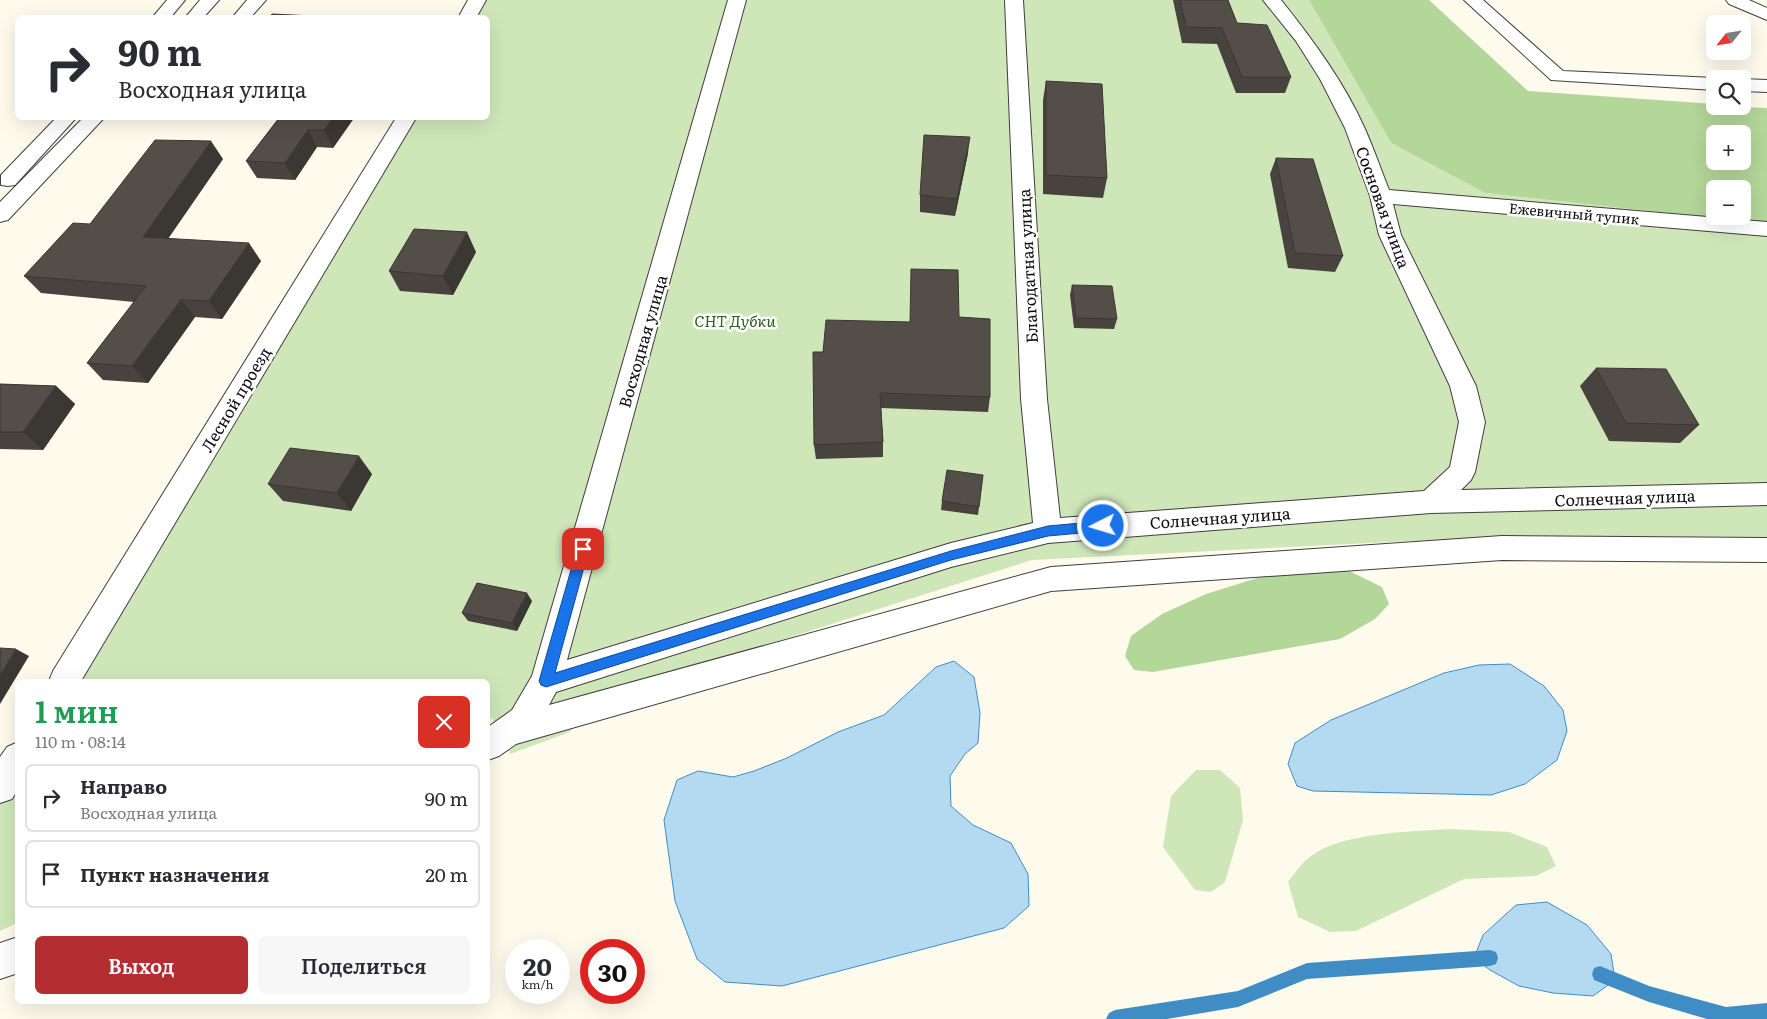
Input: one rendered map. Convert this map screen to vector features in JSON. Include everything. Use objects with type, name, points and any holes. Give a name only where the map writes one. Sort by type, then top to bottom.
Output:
[{"type":"street","points":[[163,15],[176,0]]},
{"type":"street","points":[[196,15],[210,0]]},
{"type":"street","points":[[243,15],[257,0]]},
{"type":"street","points":[[468,15],[477,0]]},
{"type":"street","name":"Восходная улица","points":[[497,738],[523,721],[546,681],[738,0]]},
{"type":"street","name":"Благодатная улица","points":[[1014,0],[1034,399],[1048,531]]},
{"type":"street","name":"Сосновая улица","points":[[1272,0],[1303,39],[1329,79],[1355,128],[1381,196],[1390,235],[1463,386],[1472,422],[1462,472],[1431,502]]},
{"type":"street","points":[[1473,0],[1558,76],[1706,84]]},
{"type":"street","points":[[1735,0],[1767,15]]},
{"type":"street","points":[[1751,85],[1767,86]]},
{"type":"street","points":[[0,189],[64,120]]},
{"type":"street","points":[[1,209],[92,120]]},
{"type":"street","name":"Лесной проезд","points":[[65,679],[405,120]]},
{"type":"street","name":"Ежевичный тупик","points":[[1381,196],[1767,229]]},
{"type":"street","name":"Солнечная улица","points":[[546,681],[951,556],[1048,531],[1431,502],[1767,494]]},
{"type":"street","points":[[497,738],[1052,579],[1502,548],[1767,550]]},
{"type":"street","points":[[0,787],[15,763]]},
{"type":"street","points":[[0,961],[15,955]]},
{"type":"green space","name":"СНТ Дубки","points":[[477,0],[1309,0],[1391,143],[1485,193],[1706,217],[1706,225],[1751,225],[1751,222],[1767,224],[1767,537],[1411,541],[1032,560],[588,702],[570,732],[510,754],[492,718],[490,719],[490,679],[65,679],[405,120],[490,120],[490,15],[468,15]]},
{"type":"green space","points":[[1309,0],[1429,0],[1528,91],[1706,103],[1706,115],[1751,115],[1751,107],[1767,108],[1767,224],[1751,222],[1751,180],[1706,180],[1706,217],[1485,193],[1391,143]]},
{"type":"green space","points":[[1343,568],[1382,587],[1389,604],[1375,619],[1340,639],[1153,672],[1134,670],[1125,656],[1131,636],[1162,614],[1206,594],[1274,573]]},
{"type":"green space","points":[[15,761],[15,924],[0,931],[0,787]]},
{"type":"green space","points":[[1196,770],[1220,770],[1240,788],[1243,820],[1225,882],[1211,892],[1195,890],[1163,847],[1171,796]]},
{"type":"green space","points":[[1449,829],[1509,832],[1547,847],[1556,866],[1536,876],[1464,879],[1356,931],[1330,932],[1298,917],[1288,882],[1311,856],[1325,848],[1358,838]]},
{"type":"water","points":[[954,661],[974,677],[980,713],[978,743],[965,754],[950,776],[951,806],[973,825],[1011,843],[1028,874],[1029,906],[1004,928],[782,986],[725,982],[697,959],[675,901],[664,820],[677,780],[698,771],[733,777],[787,758],[838,732],[884,715],[936,667]]},
{"type":"water","points":[[1510,664],[1544,686],[1563,710],[1567,731],[1557,760],[1525,784],[1491,795],[1313,791],[1297,786],[1288,764],[1295,743],[1331,720],[1444,673],[1479,665]]},
{"type":"water","points":[[1547,902],[1587,925],[1611,954],[1615,980],[1593,996],[1553,993],[1519,986],[1490,970],[1474,958],[1483,935],[1516,905]]},
{"type":"building","points":[[1180,0],[1228,0],[1237,23],[1267,25],[1291,77],[1242,77],[1222,28],[1186,27]]},
{"type":"building","points":[[1046,81],[1102,84],[1107,178],[1046,175]]},
{"type":"building","points":[[277,120],[332,120],[324,130],[308,130],[285,163],[246,161]]},
{"type":"building","points":[[924,135],[970,137],[957,199],[920,195]]},
{"type":"building","points":[[155,140],[211,141],[143,237],[249,243],[209,301],[181,300],[132,366],[87,363],[146,286],[24,276],[73,223],[90,224]]},
{"type":"building","points":[[1276,158],[1313,159],[1343,256],[1295,253]]},
{"type":"building","points":[[414,229],[467,232],[443,276],[389,271]]},
{"type":"building","points":[[911,269],[958,270],[959,317],[990,319],[990,397],[880,393],[883,442],[814,445],[813,352],[823,352],[826,320],[910,322]]},
{"type":"building","points":[[1072,285],[1112,286],[1117,319],[1076,318]]},
{"type":"building","points":[[1596,368],[1666,369],[1699,425],[1626,423]]},
{"type":"building","points":[[0,384],[56,386],[23,432],[0,432]]},
{"type":"building","points":[[290,448],[359,456],[337,493],[268,484]]},
{"type":"building","points":[[947,470],[983,475],[979,507],[942,501]]},
{"type":"building","points":[[477,583],[527,593],[512,623],[462,613]]},
{"type":"building","points":[[0,648],[16,649],[0,675]]},
{"type":"waterway","points":[[1115,1019],[1238,999],[1307,971],[1490,958]]},
{"type":"waterway","points":[[1600,974],[1649,994],[1726,1016],[1767,1012]]},
{"type":"route","points":[[583,549],[546,681],[951,556],[1048,531],[1103,526]]}]
